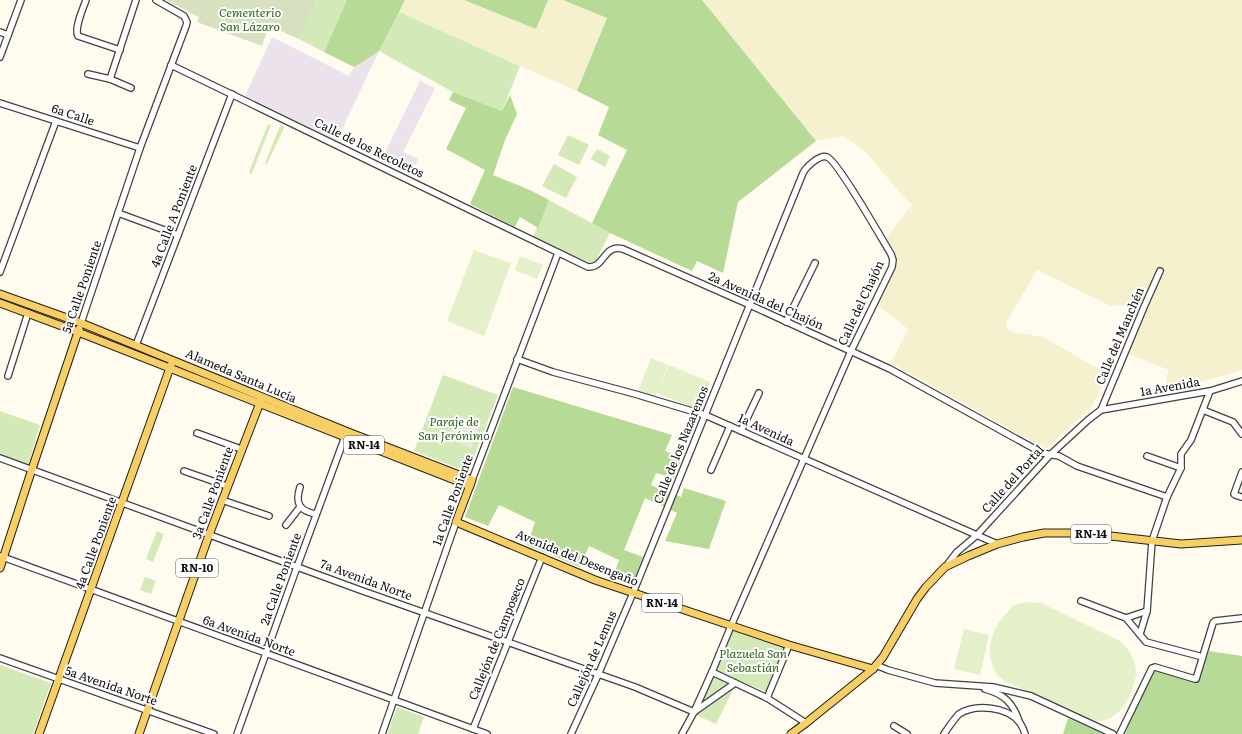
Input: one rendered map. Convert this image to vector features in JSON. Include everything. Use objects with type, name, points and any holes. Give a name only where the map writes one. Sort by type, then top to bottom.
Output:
[{"type":"main road","name":"Alameda Santa Lucía","points":[[0,294],[81,323],[136,345],[173,360],[260,400],[471,483]]},
{"type":"main road","points":[[17,309],[20,301]]},
{"type":"main road","name":"Alameda Santa Lucía","points":[[0,303],[78,332],[169,369],[260,400]]},
{"type":"main road","name":"5a Calle Poniente","points":[[0,568],[2,557],[81,323]]},
{"type":"main road","name":"4a Calle Poniente","points":[[39,734],[173,360]]},
{"type":"main road","name":"3a Calle Poniente","points":[[140,734],[209,535],[260,400]]},
{"type":"main road","name":"1a Calle Poniente","points":[[456,522],[471,483]]},
{"type":"main road","name":"Avenida del Desengaño","points":[[456,522],[595,580],[789,645],[875,667]]},
{"type":"main road","name":"RN-14","points":[[875,667],[883,657],[926,586],[945,567],[997,544],[1023,537],[1051,533],[1084,533],[1181,544],[1242,540]]},
{"type":"main road","points":[[791,734],[875,667]]},
{"type":"street","points":[[0,57],[21,0]]},
{"type":"street","points":[[86,0],[77,27],[76,32],[78,36],[120,50]]},
{"type":"street","points":[[110,79],[136,0]]},
{"type":"street","name":"5a Calle Poniente","points":[[81,323],[140,148],[186,26],[184,16],[156,0]]},
{"type":"street","points":[[0,32],[8,35]]},
{"type":"street","name":"Calle de los Recoletos","points":[[171,65],[558,253]]},
{"type":"street","points":[[88,74],[110,79],[131,88]]},
{"type":"street","name":"4a Calle A Poniente","points":[[136,345],[232,94]]},
{"type":"street","name":"6a Calle","points":[[0,103],[140,148]]},
{"type":"street","points":[[0,272],[56,121]]},
{"type":"street","name":"Calle del Chajón","points":[[682,734],[694,712],[712,672],[851,351],[891,270],[893,260],[891,254],[848,182],[829,157],[822,157],[810,164],[805,170],[750,305]]},
{"type":"street","points":[[118,214],[178,235]]},
{"type":"street","name":"2a Avenida del Chajón","points":[[558,253],[588,267],[592,267],[598,264],[609,250],[620,248],[890,369],[1042,453],[1059,456],[1077,466],[1167,497]]},
{"type":"street","name":"1a Calle Poniente","points":[[471,483],[558,253]]},
{"type":"street","points":[[786,322],[815,263]]},
{"type":"street","name":"Calle del Manchén","points":[[1102,410],[1160,271]]},
{"type":"street","name":"Calle de los Nazarenos","points":[[633,593],[750,305]]},
{"type":"street","points":[[8,376],[28,313]]},
{"type":"street","name":"1a Avenida","points":[[517,359],[553,372],[705,415],[997,544]]},
{"type":"street","name":"1a Avenida","points":[[1102,410],[1210,391],[1242,381]]},
{"type":"street","points":[[1140,634],[1147,611],[1152,541],[1167,497],[1181,468],[1182,454],[1190,443],[1210,391]]},
{"type":"street","points":[[741,431],[759,393]]},
{"type":"street","name":"Calle del Portal","points":[[945,567],[957,552],[977,535],[1050,455],[1088,420],[1102,410]]},
{"type":"street","points":[[1203,410],[1233,422],[1242,434]]},
{"type":"street","points":[[711,470],[730,426]]},
{"type":"street","points":[[197,433],[241,449]]},
{"type":"street","name":"2a Calle Poniente","points":[[237,734],[346,435]]},
{"type":"street","points":[[1147,456],[1181,468]]},
{"type":"street","name":"7a Avenida Norte","points":[[0,458],[424,613],[635,687],[694,712]]},
{"type":"street","points":[[184,471],[227,486]]},
{"type":"street","points":[[1240,497],[1234,494],[1242,472]]},
{"type":"street","points":[[300,487],[297,501],[300,507],[307,512],[316,514]]},
{"type":"street","points":[[222,500],[269,516]]},
{"type":"street","points":[[286,525],[300,507]]},
{"type":"street","name":"1a Calle Poniente","points":[[382,734],[456,522]]},
{"type":"street","name":"6a Avenida Norte","points":[[2,557],[487,734]]},
{"type":"street","name":"Callejón de Camposeco","points":[[473,729],[542,557]]},
{"type":"street","name":"Callejón de Lemus","points":[[571,734],[633,593]]},
{"type":"street","points":[[1081,602],[1126,618],[1146,642],[1199,656]]},
{"type":"street","points":[[1126,618],[1147,611]]},
{"type":"street","points":[[1120,734],[1152,668],[1155,667],[1196,679],[1212,626],[1215,622],[1242,618]]},
{"type":"street","points":[[767,698],[789,645]]},
{"type":"street","name":"5a Avenida Norte","points":[[0,658],[214,734]]},
{"type":"street","points":[[875,667],[935,684],[993,687],[1031,696],[1114,734]]},
{"type":"street","points":[[712,672],[767,698],[806,723]]},
{"type":"street","points":[[694,712],[735,683]]},
{"type":"street","points":[[973,686],[991,691],[1008,701],[1016,710],[1019,722],[1025,734]]},
{"type":"street","points":[[944,734],[959,714],[972,709],[995,709],[1005,712],[1019,722]]},
{"type":"street","points":[[894,726],[907,734]]},
{"type":"shaded area","points":[[405,0],[464,0],[536,29],[548,0],[563,0],[607,18],[577,91],[399,12]]},
{"type":"shaded area","points":[[702,0],[1242,0],[1242,370],[1204,381],[1164,389],[1169,370],[1128,354],[1148,304],[1111,306],[1037,270],[1006,323],[1006,328],[1012,332],[1045,338],[1109,375],[1091,407],[1046,449],[891,363],[908,329],[883,309],[875,305],[898,261],[885,239],[912,205],[865,151],[844,136],[816,141]]},
{"type":"shaded area","points":[[272,37],[349,76],[354,67],[379,51],[337,140],[245,96]]},
{"type":"shaded area","points":[[420,81],[435,88],[403,152],[418,159],[411,174],[382,159]]},
{"type":"shaded area","points":[[457,415],[480,425],[471,448],[448,439]]},
{"type":"green space","name":"Cementerio San Lázaro","points":[[166,0],[317,0],[299,39],[281,31],[277,26],[273,26],[267,33],[262,46],[197,22],[199,17]]},
{"type":"green space","points":[[317,0],[347,0],[324,52],[299,39]]},
{"type":"green space","points":[[347,0],[405,0],[379,51],[354,67],[324,52]]},
{"type":"green space","points":[[464,0],[548,0],[536,29]]},
{"type":"green space","points":[[563,0],[702,0],[816,141],[738,202],[723,273],[697,261],[692,271],[610,233],[592,223],[627,150],[598,135],[609,107],[577,91],[607,18]]},
{"type":"green space","points":[[399,12],[520,66],[502,111],[453,92],[379,51]]},
{"type":"green space","points":[[453,92],[502,111],[510,95],[517,114],[505,140],[493,175],[530,190],[549,200],[538,228],[520,217],[515,227],[470,204],[485,170],[446,149],[466,108],[449,100]]},
{"type":"green space","points":[[268,124],[271,125],[252,173],[250,174],[249,172]]},
{"type":"green space","points":[[281,125],[284,126],[284,128],[267,164],[265,163]]},
{"type":"green space","points":[[568,135],[589,145],[579,165],[558,155]]},
{"type":"green space","points":[[597,149],[610,156],[605,167],[591,159]]},
{"type":"green space","points":[[554,164],[577,177],[566,198],[542,186]]},
{"type":"green space","points":[[549,200],[610,233],[595,263],[589,265],[533,237]]},
{"type":"green space","points":[[474,250],[511,263],[484,336],[447,321]]},
{"type":"green space","points":[[520,256],[543,265],[537,279],[515,270]]},
{"type":"green space","points":[[651,358],[668,365],[658,393],[669,365],[710,382],[699,410],[657,393],[655,397],[638,391]]},
{"type":"green space","name":"Paraje de San Jerónimo","points":[[443,375],[498,395],[468,472],[414,451]]},
{"type":"green space","points":[[513,387],[672,435],[665,451],[682,458],[674,478],[656,473],[651,485],[681,497],[684,488],[726,501],[709,549],[665,541],[677,513],[645,498],[624,550],[643,557],[633,583],[614,574],[619,560],[589,546],[580,567],[527,545],[535,522],[499,505],[488,526],[465,517]]},
{"type":"green space","points":[[0,411],[40,425],[28,465],[0,455]]},
{"type":"green space","points":[[157,531],[164,534],[153,562],[146,559]]},
{"type":"green space","points":[[145,577],[156,581],[151,594],[140,590]]},
{"type":"green space","points":[[1025,602],[1041,603],[1120,641],[1131,655],[1136,669],[1136,676],[1129,698],[1120,711],[1108,719],[1092,721],[1004,681],[997,674],[990,656],[990,647],[995,629],[1014,605]]},
{"type":"green space","name":"Plazuela San Sebastián","points":[[733,629],[786,646],[767,692],[715,672]]},
{"type":"green space","points":[[964,629],[989,635],[980,675],[954,669]]},
{"type":"green space","points":[[1209,651],[1242,656],[1242,734],[1125,734],[1153,670],[1156,669],[1195,682],[1199,679]]},
{"type":"green space","points":[[0,665],[51,683],[33,734],[0,734]]},
{"type":"green space","points":[[713,675],[732,683],[697,708]]},
{"type":"green space","points":[[735,686],[716,724],[693,714]]},
{"type":"green space","points":[[397,707],[424,717],[418,734],[387,734]]},
{"type":"green space","points":[[1068,718],[1105,734],[1063,734]]}]
